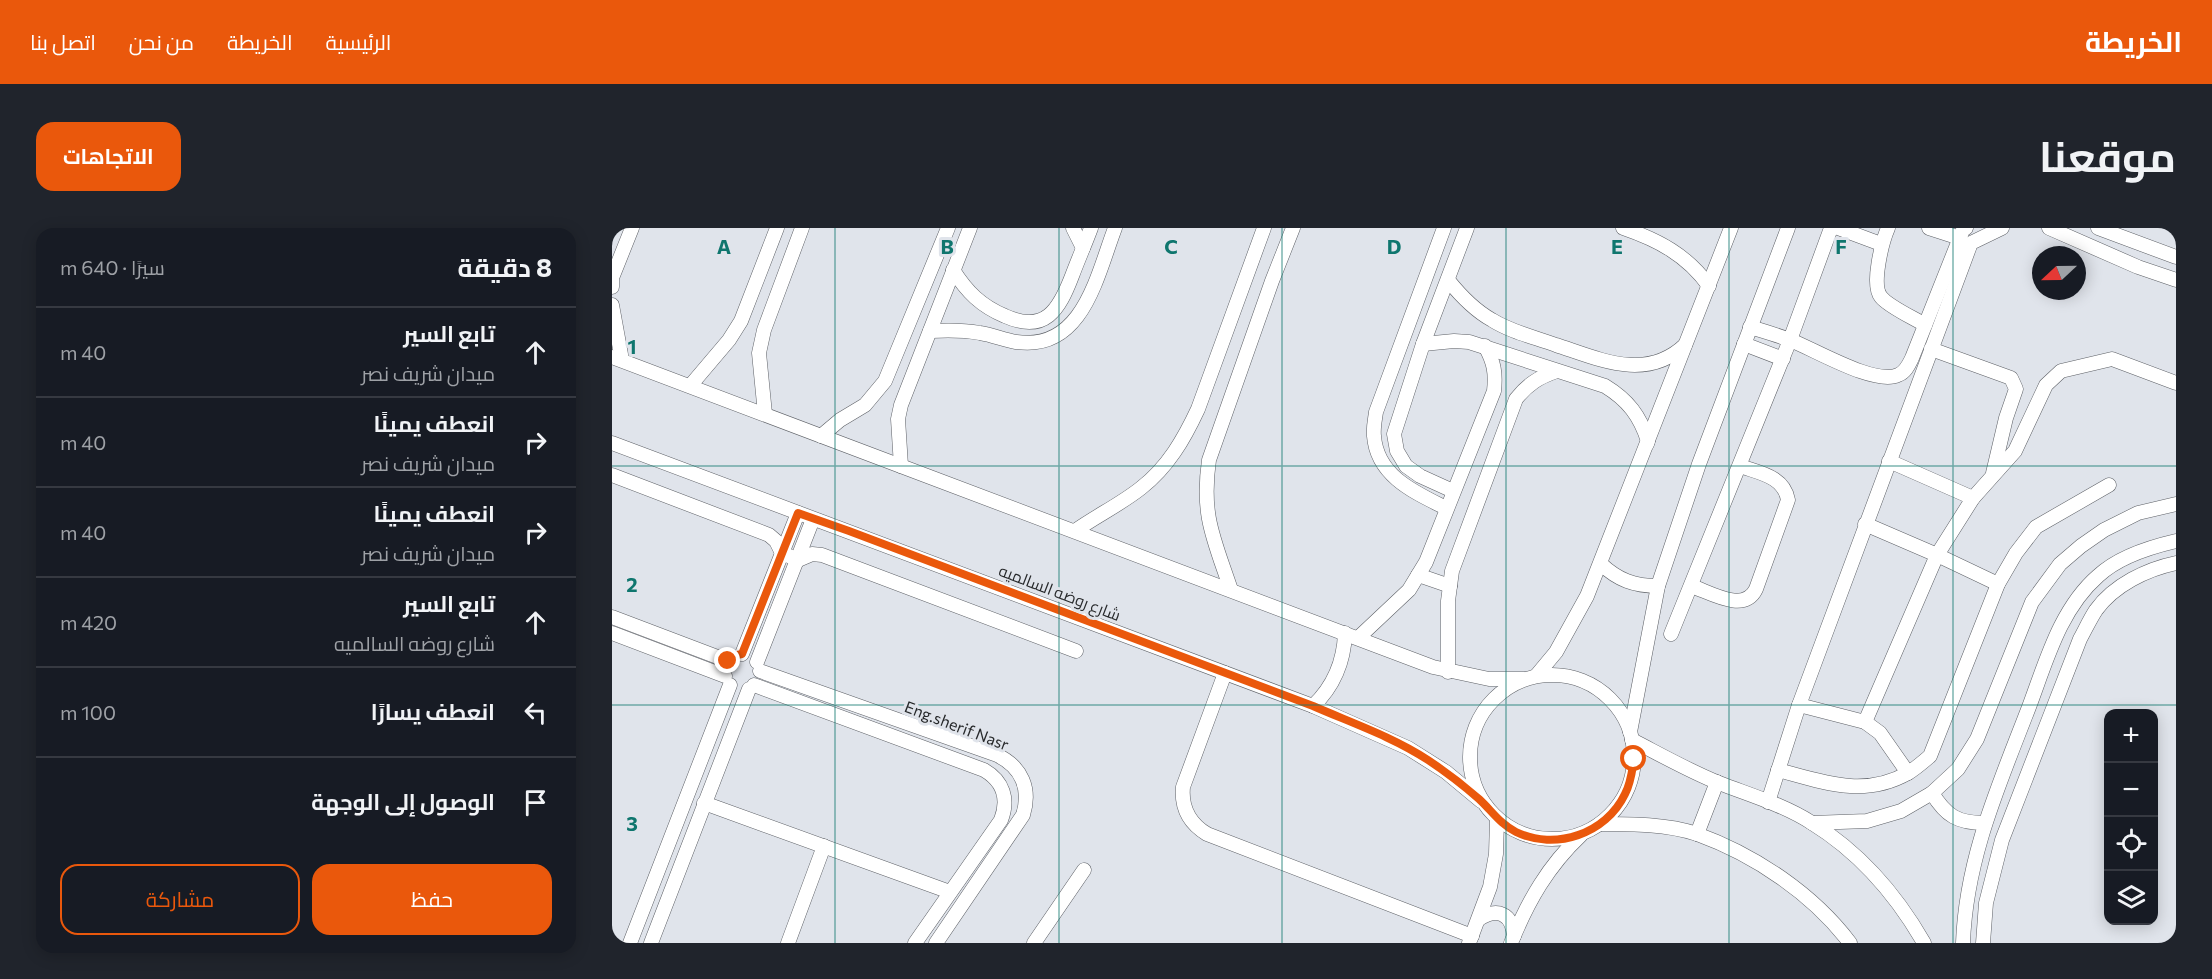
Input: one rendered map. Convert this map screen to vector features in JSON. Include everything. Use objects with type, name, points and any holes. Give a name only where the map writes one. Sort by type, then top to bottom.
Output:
[{"type":"street","points":[[612,287],[612,278],[632,228]]},
{"type":"street","points":[[690,386],[729,340],[741,321],[777,228]]},
{"type":"street","points":[[765,414],[759,353],[764,330],[802,228]]},
{"type":"street","points":[[1073,228],[1083,248]]},
{"type":"street","points":[[954,270],[966,289],[978,301],[1007,317],[1022,322],[1035,322],[1047,318],[1063,300],[1091,228]]},
{"type":"street","points":[[930,331],[965,331],[1016,342],[1033,343],[1049,339],[1064,331],[1076,320],[1085,306],[1114,228]]},
{"type":"street","points":[[1075,531],[1142,487],[1160,471],[1175,452],[1198,409],[1264,228]]},
{"type":"street","points":[[1231,590],[1212,536],[1206,503],[1205,486],[1209,460],[1293,228]]},
{"type":"street","points":[[1444,228],[1376,412],[1374,435],[1380,458],[1392,477],[1411,491],[1446,508]]},
{"type":"street","points":[[1453,491],[1420,476],[1406,466],[1397,451],[1394,434],[1423,344],[1467,228]]},
{"type":"street","points":[[1623,228],[1642,231],[1680,255],[1697,270],[1709,286]]},
{"type":"street","points":[[1581,835],[1560,840],[1537,839],[1516,832],[1497,820],[1481,801],[1472,778],[1469,754],[1474,729],[1485,708],[1503,690],[1530,677],[1556,652],[1572,625],[1601,564],[1731,228]]},
{"type":"street","points":[[1631,736],[1658,586],[1698,464],[1788,228]]},
{"type":"street","points":[[1671,634],[1783,359],[1831,228]]},
{"type":"street","points":[[1838,228],[1881,244]]},
{"type":"street","points":[[1888,228],[1881,244],[1877,290],[1882,298],[1925,325]]},
{"type":"street","points":[[1750,327],[1790,340],[1857,370],[1886,378],[1898,375],[1907,368],[1963,233],[1929,228]]},
{"type":"street","points":[[1768,801],[1799,705],[1971,243],[2002,228]]},
{"type":"street","points":[[2049,228],[2138,267],[2176,280]]},
{"type":"street","points":[[2098,228],[2176,257]]},
{"type":"street","points":[[821,436],[840,420],[865,405],[885,381],[947,231],[967,234],[901,405],[898,419],[901,466]]},
{"type":"street","points":[[1448,280],[1475,309],[1500,324],[1615,364],[1655,363],[1673,356],[1686,344]]},
{"type":"street","points":[[612,304],[617,359],[1448,672],[1489,679],[1556,675],[1575,678],[1593,686],[1609,698],[1622,714],[1631,736],[1634,759],[1632,778],[1625,796],[1614,811],[1600,824],[1581,835],[1563,852],[1543,878],[1512,940]]},
{"type":"street","points":[[741,321],[764,330]]},
{"type":"street","points":[[1423,344],[1454,341],[1485,346],[1605,386],[1620,395],[1633,408],[1642,424],[1648,441],[1643,456]]},
{"type":"street","points":[[1744,344],[1783,359]]},
{"type":"street","points":[[1313,706],[1329,689],[1340,668],[1351,635],[1409,590],[1426,562],[1494,391],[1496,375],[1493,360],[1485,346]]},
{"type":"street","points":[[1931,349],[2011,378],[2016,389],[2006,418],[1993,475]]},
{"type":"street","points":[[1864,722],[1938,555],[1973,498],[2015,451],[2046,385],[2061,371],[2112,358],[2176,383]]},
{"type":"street","points":[[1605,386],[1615,364]]},
{"type":"street","points":[[1448,672],[1448,601],[1452,571],[1516,399],[1527,386],[1557,371]]},
{"type":"street","points":[[1487,406],[1509,415]]},
{"type":"street","points":[[1198,409],[1223,418]]},
{"type":"street","name":"شارع روضه السالميه","points":[[612,443],[1313,706],[1408,748],[1446,772],[1481,801]]},
{"type":"street","points":[[1889,461],[1973,498]]},
{"type":"street","points":[[1691,586],[1735,601],[1748,599],[1756,589],[1788,500],[1783,485],[1775,478],[1740,466]]},
{"type":"street","points":[[612,475],[769,535],[776,541],[782,554],[798,560],[812,554],[822,555],[1076,651]]},
{"type":"street","points":[[1778,771],[1844,787],[1878,785],[1908,773],[1930,756],[1998,584],[2016,553],[2036,527],[2109,485]]},
{"type":"street","points":[[1812,823],[1867,821],[1901,811],[1932,794],[1958,769],[1977,739],[2032,602],[2060,564],[2080,546],[2138,513],[2176,504]]},
{"type":"street","points":[[742,654],[798,513]]},
{"type":"street","points":[[651,943],[704,803],[752,687],[759,679],[759,667],[813,519]]},
{"type":"street","points":[[1865,524],[1998,584]]},
{"type":"street","points":[[1963,943],[1967,898],[1984,823],[2059,628],[2081,595],[2098,575],[2144,549],[2176,541]]},
{"type":"street","points":[[1983,943],[1986,903],[2002,840],[2080,639],[2097,609],[2123,585],[2157,567],[2176,563]]},
{"type":"street","points":[[1601,564],[1613,575],[1627,582],[1642,586],[1658,586]]},
{"type":"street","points":[[1418,575],[1450,586]]},
{"type":"street","points":[[612,617],[728,661]]},
{"type":"street","points":[[612,633],[728,681],[739,690],[752,687],[984,770],[997,780],[1004,795],[1004,812],[1001,819],[915,943]]},
{"type":"street","points":[[630,943],[728,681],[725,668],[728,661],[742,654],[750,656],[759,667]]},
{"type":"street","name":"Eng.sherif Nasr","points":[[759,667],[998,755],[1019,772],[1027,797],[1023,815],[936,943]]},
{"type":"street","points":[[1225,673],[1183,787],[1183,805],[1192,822],[1208,834],[1470,939],[1490,887],[1496,854],[1497,820]]},
{"type":"street","points":[[1799,705],[1864,722],[1880,733],[1908,773]]},
{"type":"street","points":[[1631,736],[1717,782],[1768,801],[1812,823],[1848,850],[1881,882],[1908,915],[1924,943]]},
{"type":"street","points":[[1696,834],[1717,782]]},
{"type":"street","points":[[1932,794],[1940,807],[1953,817],[1968,823],[1984,823]]},
{"type":"street","points":[[704,803],[950,892]]},
{"type":"street","points":[[1600,824],[1659,826],[1696,834],[1751,860],[1797,889],[1838,927],[1850,943]]},
{"type":"street","points":[[788,943],[824,846]]},
{"type":"street","points":[[1034,943],[1084,870]]},
{"type":"street","points":[[1479,919],[1488,913],[1498,913],[1507,917],[1513,926],[1512,940]]},
{"type":"route","points":[[728,661],[742,654],[798,513],[1313,706],[1388,738],[1446,772],[1481,801],[1497,820],[1516,832],[1537,839],[1560,840],[1581,835],[1600,824],[1625,796],[1632,778],[1634,759]]}]
